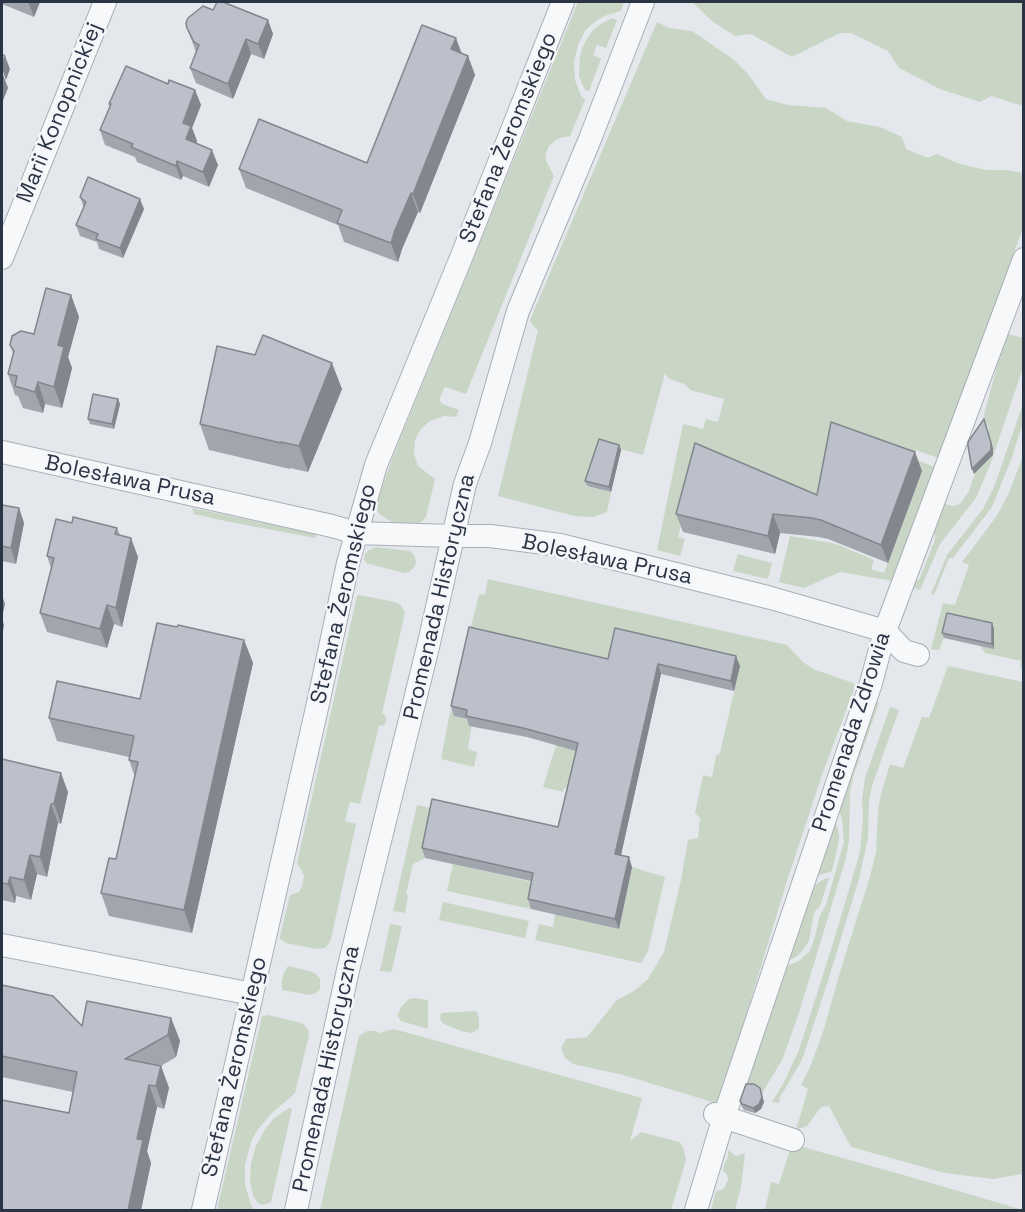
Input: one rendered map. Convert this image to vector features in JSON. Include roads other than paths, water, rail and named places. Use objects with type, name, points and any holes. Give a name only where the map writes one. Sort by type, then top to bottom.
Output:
[{"type":"street","name":"Marii Konopnickiej","points":[[2,258],[105,2]]},
{"type":"street","name":"Stefana Żeromskiego","points":[[203,1210],[356,533],[376,465],[564,2]]},
{"type":"street","name":"Promenada Historyczna","points":[[296,1210],[348,970],[394,788],[465,484],[480,443],[518,311],[594,129],[643,2]]},
{"type":"street","name":"Promenada Zdrowia","points":[[696,1210],[719,1116],[871,683],[885,631],[1023,259]]},
{"type":"street","name":"Bolesława Prusa","points":[[2,452],[356,533],[490,536],[560,545],[771,598],[885,631],[904,651],[918,655]]},
{"type":"street","points":[[2,945],[252,994]]},
{"type":"street","points":[[719,1116],[793,1140]]}]
